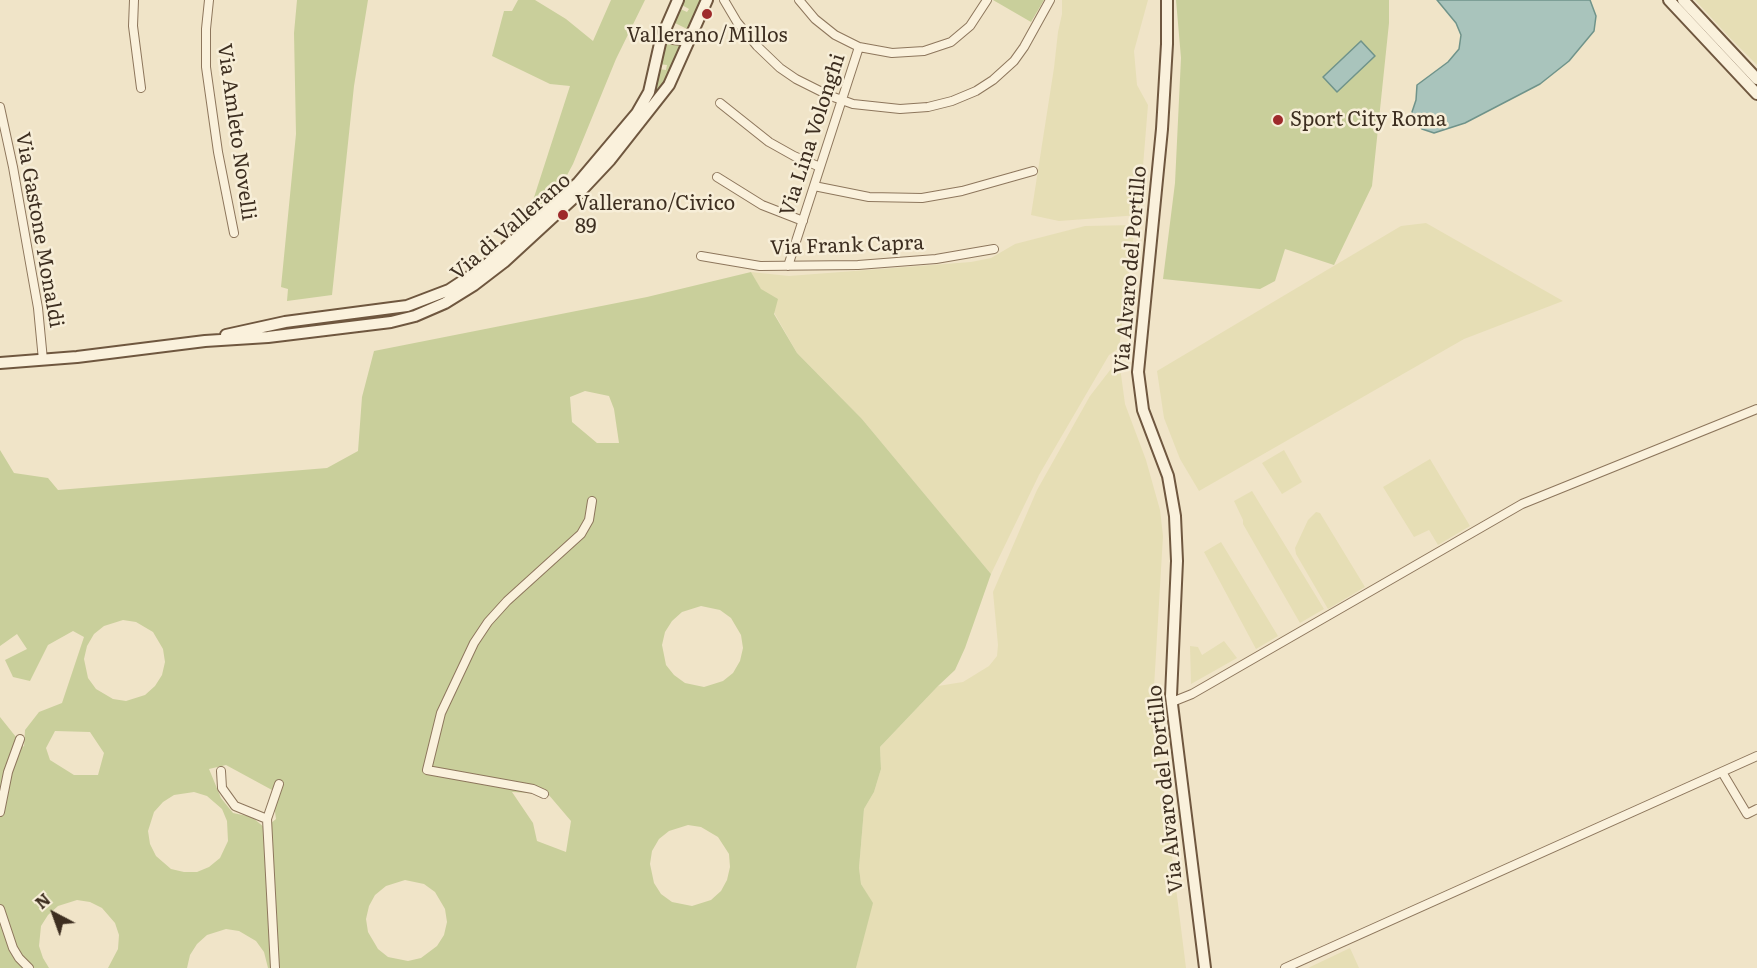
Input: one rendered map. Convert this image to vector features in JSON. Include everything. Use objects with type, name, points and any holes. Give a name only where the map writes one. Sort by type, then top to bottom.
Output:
[{"type":"street","points":[[134,0],[133,26],[141,88]]},
{"type":"street","name":"Via Amleto Novelli","points":[[209,0],[206,67],[218,152],[234,233]]},
{"type":"street","name":"Via di Vallerano","points":[[205,341],[267,325],[407,306],[435,297],[469,278],[499,255],[572,188],[635,116],[649,92],[665,27],[678,0]]},
{"type":"street","name":"Via di Vallerano","points":[[0,363],[205,341],[268,337],[401,320],[429,310],[463,292],[504,262],[594,177],[666,90],[707,0]]},
{"type":"street","points":[[724,0],[752,42],[780,68],[802,83],[842,101],[876,108],[915,108],[943,103],[976,91],[998,76],[1017,57],[1046,11],[1050,0]]},
{"type":"street","points":[[800,0],[824,27],[859,47],[882,53],[924,51],[945,45],[967,30],[987,0]]},
{"type":"street","name":"Via Alvaro del Portillo","points":[[1167,0],[1162,129],[1138,361],[1143,410],[1168,476],[1175,516],[1177,561],[1172,702],[1205,968]]},
{"type":"street","points":[[1669,0],[1757,94]]},
{"type":"street","points":[[1683,0],[1757,79]]},
{"type":"street","points":[[665,27],[673,40],[689,39]]},
{"type":"street","name":"Via Lina Volonghi","points":[[788,266],[859,47]]},
{"type":"street","points":[[720,103],[774,145],[820,167]]},
{"type":"street","name":"Via Gastone Monaldi","points":[[0,107],[38,308],[43,360]]},
{"type":"street","points":[[814,186],[855,196],[910,199],[962,192],[1033,171]]},
{"type":"street","points":[[717,177],[771,209],[803,220]]},
{"type":"street","name":"Via Frank Capra","points":[[701,256],[753,266],[788,266],[897,262],[953,257],[994,249]]},
{"type":"street","points":[[1172,702],[1192,694],[1510,510],[1757,409]]},
{"type":"street","points":[[544,794],[533,789],[427,770],[441,713],[474,643],[488,622],[507,602],[581,534],[589,520],[592,501]]},
{"type":"street","points":[[0,812],[8,772],[20,739]]},
{"type":"street","points":[[1285,968],[1757,756]]},
{"type":"street","points":[[221,771],[222,788],[235,806],[267,819]]},
{"type":"street","points":[[1722,772],[1747,814],[1757,809]]},
{"type":"street","points":[[275,968],[267,819],[279,784]]},
{"type":"street","points":[[0,909],[14,948],[19,958],[29,968]]},
{"type":"shaded area","points":[[1062,0],[1148,0],[1134,51],[1137,85],[1148,105],[1139,215],[1059,221],[1031,215],[1062,14]]},
{"type":"shaded area","points":[[1695,0],[1757,0],[1757,65],[1730,38]]},
{"type":"shaded area","points":[[1426,223],[1563,301],[1464,339],[1199,491],[1180,459],[1164,418],[1157,371],[1401,226]]},
{"type":"shaded area","points":[[1135,225],[1119,348],[1109,355],[1039,475],[991,574],[862,419],[797,353],[751,272],[789,276],[971,262],[991,258],[1015,244],[1085,226]]},
{"type":"shaded area","points":[[1114,365],[1120,367],[1125,404],[1146,460],[1160,510],[1163,536],[1153,704],[1186,968],[856,968],[872,903],[861,884],[859,868],[864,809],[874,792],[881,769],[880,747],[938,686],[963,682],[989,666],[997,656],[993,592],[1037,490],[1090,396]]},
{"type":"shaded area","points":[[1284,450],[1302,482],[1282,494],[1262,463]]},
{"type":"shaded area","points":[[1430,459],[1470,526],[1438,545],[1429,530],[1414,537],[1383,487]]},
{"type":"shaded area","points":[[1252,491],[1324,609],[1300,623],[1243,524],[1234,501]]},
{"type":"shaded area","points":[[1316,512],[1320,513],[1365,587],[1328,609],[1296,554],[1295,548],[1308,520]]},
{"type":"shaded area","points":[[1221,542],[1278,636],[1256,649],[1204,552]]},
{"type":"shaded area","points":[[1224,641],[1237,658],[1191,684],[1190,646],[1198,647],[1202,655]]},
{"type":"shaded area","points":[[1350,948],[1359,968],[1308,968]]},
{"type":"green space","points":[[297,0],[368,0],[354,86],[332,295],[287,301],[288,289],[281,287],[296,134],[294,33]]},
{"type":"green space","points":[[518,0],[535,0],[566,19],[593,41],[611,0],[645,0],[616,59],[573,164],[559,190],[527,219],[570,86],[550,84],[492,56],[504,11],[512,11]]},
{"type":"green space","points":[[682,0],[703,0],[687,29],[673,22],[678,8],[687,12],[689,9],[680,4]]},
{"type":"green space","points":[[993,0],[1044,0],[1031,22]]},
{"type":"green space","name":"Sport City Roma","points":[[1176,0],[1389,0],[1389,23],[1372,186],[1334,265],[1285,249],[1275,281],[1260,289],[1163,279],[1175,183],[1181,58]]},
{"type":"green space","points":[[665,38],[671,43],[682,45],[665,83],[648,103],[659,69],[666,70],[667,65],[659,64]]},
{"type":"green space","points":[[751,272],[761,289],[778,299],[774,314],[797,353],[862,419],[991,574],[955,670],[880,747],[881,769],[874,792],[864,809],[859,868],[861,884],[873,903],[856,968],[268,968],[264,952],[256,941],[239,931],[226,929],[207,935],[197,944],[190,955],[187,968],[108,968],[118,949],[119,935],[115,923],[102,908],[90,902],[77,900],[58,906],[41,926],[39,946],[49,968],[0,968],[0,717],[24,747],[25,730],[39,712],[62,703],[84,637],[73,631],[48,645],[30,681],[13,677],[5,660],[27,649],[17,634],[0,646],[0,450],[14,473],[48,478],[58,490],[327,468],[358,451],[362,397],[374,351],[647,297]],"holes":[[[585,391],[609,396],[614,409],[619,443],[597,443],[572,422],[570,397]],[[701,606],[720,610],[731,618],[741,635],[743,648],[740,661],[733,673],[723,681],[704,687],[685,683],[674,675],[666,665],[662,645],[665,632],[682,612]],[[123,620],[136,622],[153,632],[163,649],[165,662],[162,675],[155,686],[145,695],[126,701],[113,699],[96,689],[88,678],[84,659],[87,646],[94,634],[104,626]],[[55,731],[90,732],[104,753],[98,775],[74,775],[50,760],[46,748]],[[226,765],[272,790],[276,819],[265,828],[252,817],[233,813],[221,798],[209,769]],[[194,792],[207,796],[222,809],[227,821],[228,841],[220,858],[209,867],[197,872],[184,872],[171,869],[156,856],[150,844],[148,831],[154,812],[174,795]],[[512,792],[548,794],[571,821],[566,852],[537,841],[533,823]],[[688,825],[701,827],[718,837],[729,854],[730,867],[727,880],[721,891],[711,900],[692,906],[672,902],[661,894],[654,883],[650,864],[652,851],[659,839],[669,831]],[[405,880],[424,884],[435,892],[445,909],[447,922],[444,935],[437,946],[421,958],[408,961],[388,957],[378,949],[368,932],[366,919],[375,895],[386,886]]]},
{"type":"water","points":[[1437,0],[1590,0],[1596,16],[1594,31],[1569,61],[1540,84],[1465,123],[1434,133],[1422,129],[1415,121],[1412,112],[1417,85],[1448,62],[1459,49],[1461,35],[1456,23]]},
{"type":"water","points":[[1361,41],[1375,56],[1337,92],[1323,77]]},
{"type":"place","name":"Vallerano/Millos","points":[[707,14]]},
{"type":"place","name":"Sport City Roma","points":[[1278,120]]},
{"type":"place","name":"Vallerano/Civico 89","points":[[563,215]]}]
